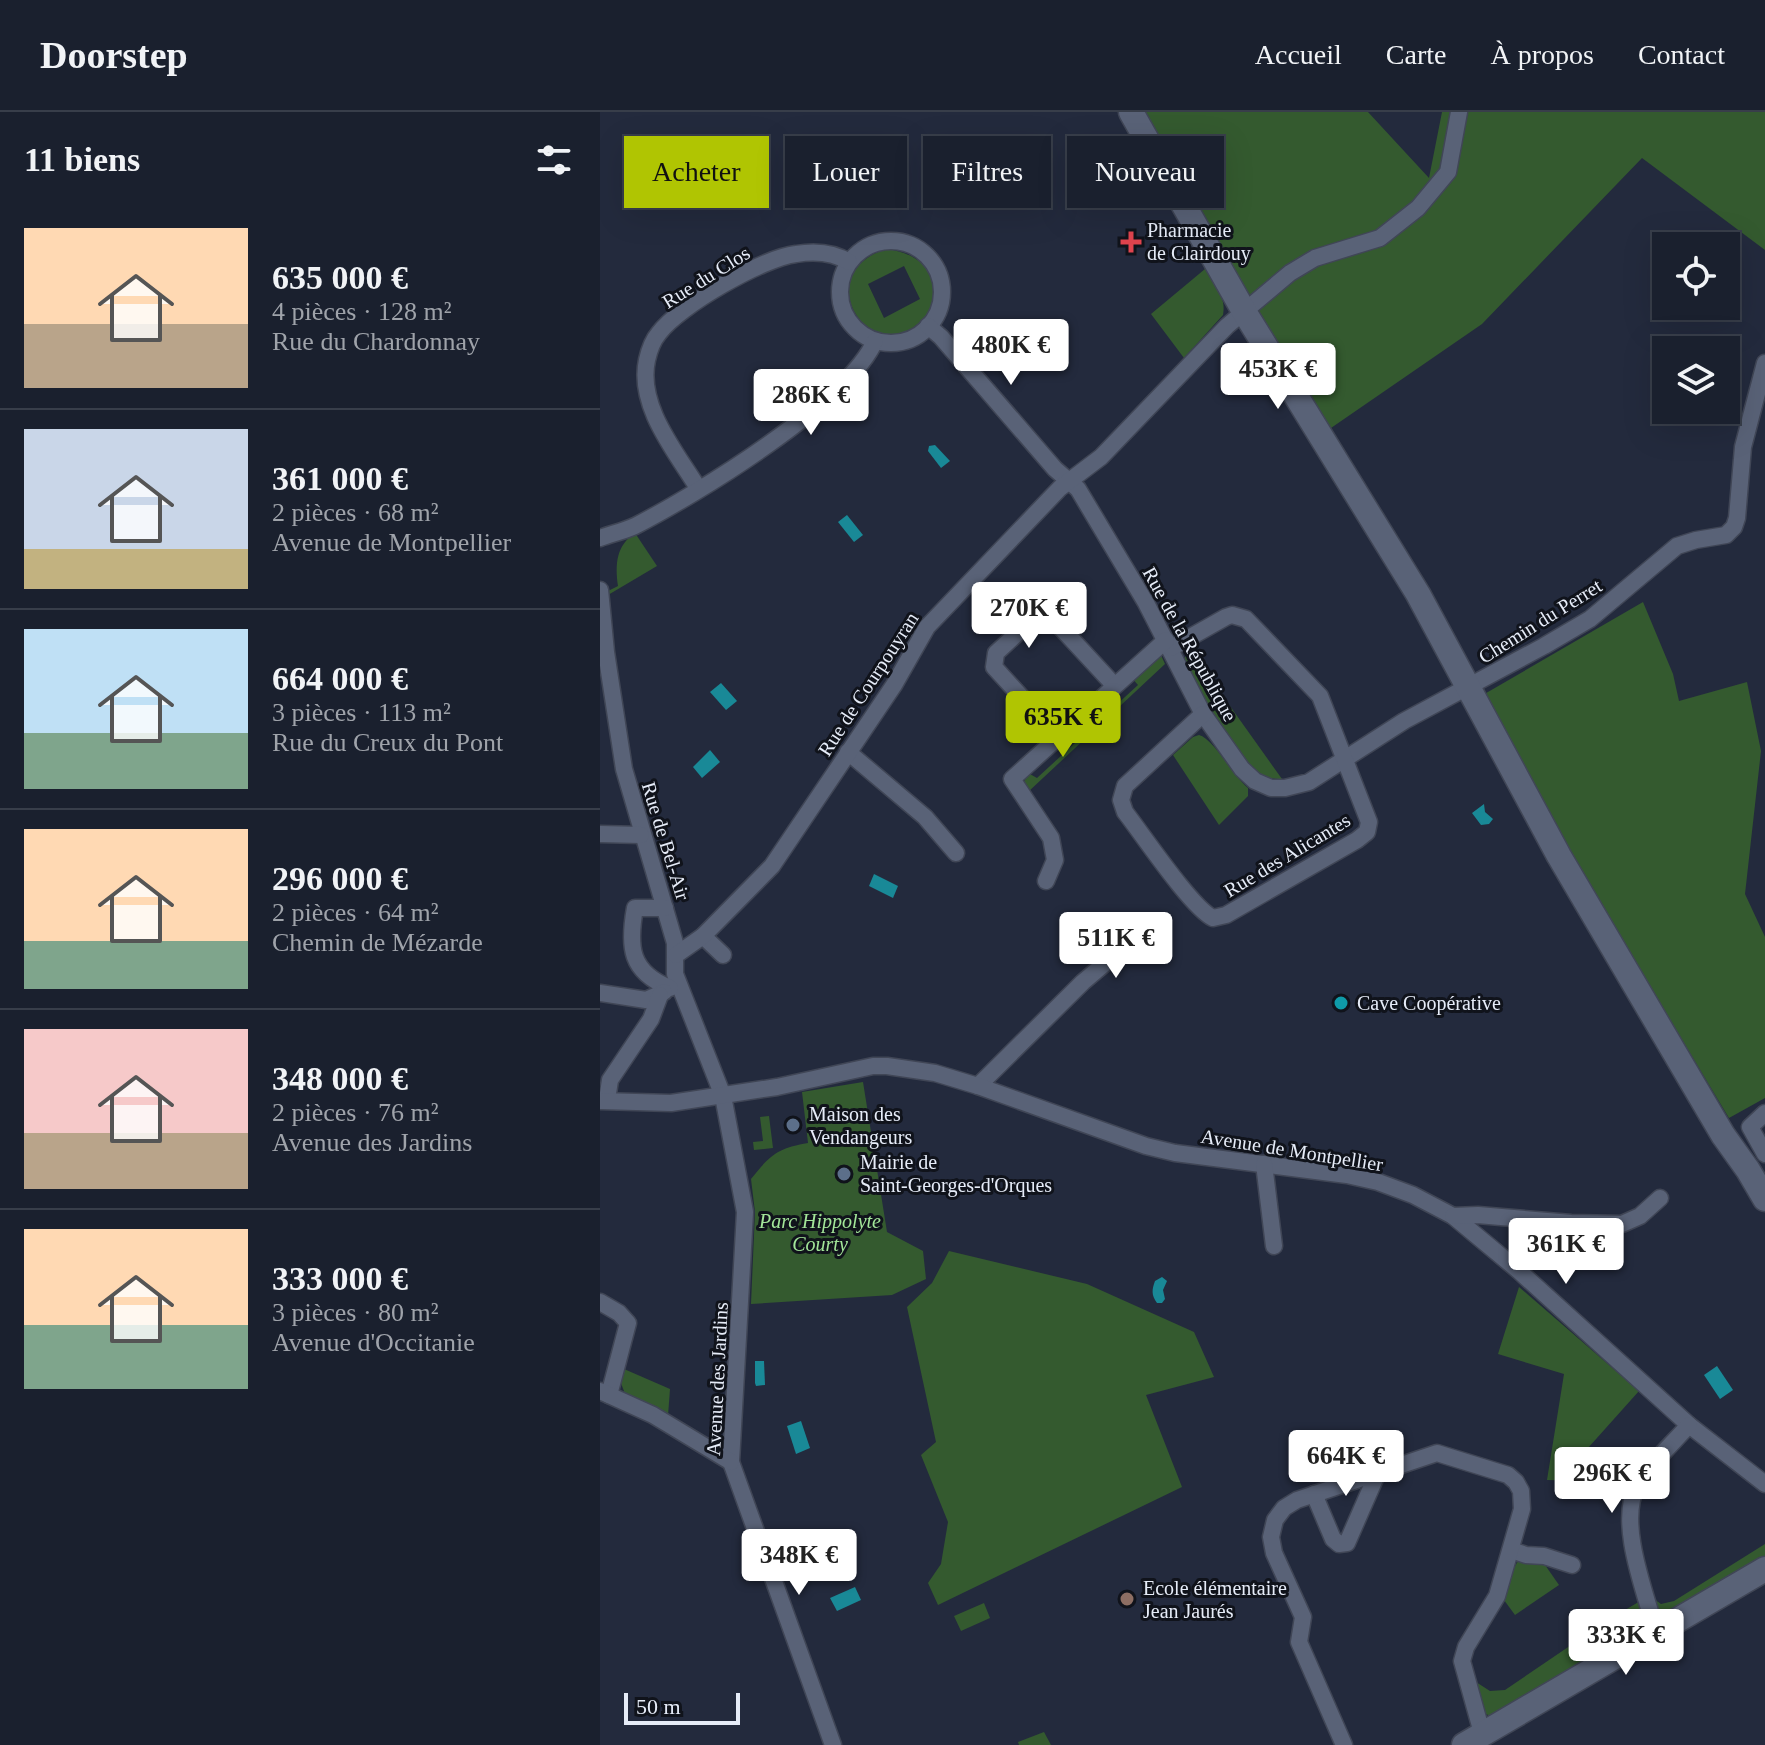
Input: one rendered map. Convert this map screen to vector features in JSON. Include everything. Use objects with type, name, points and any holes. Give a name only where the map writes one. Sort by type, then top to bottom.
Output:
[{"type":"street","points":[[1131,112],[1245,313],[1418,594],[1588,907],[1723,1135],[1765,1199]]},
{"type":"street","name":"Rue de Courpouyran","points":[[676,955],[703,936],[772,866],[894,685],[927,627],[1060,488],[1101,457],[1134,425],[1227,326],[1302,265],[1380,238],[1418,208],[1448,172],[1459,112]]},
{"type":"street","points":[[880,242],[909,243],[919,249],[936,269],[941,284],[937,314],[928,326],[904,341],[875,341],[855,329],[841,306],[839,291],[842,276],[857,253],[880,242]]},
{"type":"street","name":"Rue du Clos","points":[[698,488],[661,427],[648,395],[646,362],[660,332],[686,310],[729,282],[769,262],[798,253],[822,253],[833,254],[849,262]]},
{"type":"street","name":"Rue de la République","points":[[928,326],[949,346],[1055,469],[1070,481],[1169,644],[1203,714],[1242,769],[1255,781],[1271,788],[1309,782],[1404,721],[1466,686]]},
{"type":"street","points":[[600,538],[633,527],[788,430],[861,364],[875,341]]},
{"type":"street","name":"Chemin du Perret","points":[[1466,686],[1493,675],[1590,619],[1677,546],[1726,535],[1734,527],[1739,507],[1745,435],[1765,363]]},
{"type":"street","name":"Rue de Bel-Air","points":[[600,590],[624,769],[676,955],[668,986],[723,1096]]},
{"type":"street","points":[[1058,737],[994,667],[996,653],[1037,615],[1052,618],[1114,685]]},
{"type":"street","name":"Rue des Alicantes","points":[[1046,881],[1055,860],[1051,838],[1012,779],[1114,685],[1169,644],[1232,615],[1246,619],[1320,696],[1368,814],[1367,832],[1226,915],[1213,918],[1202,910],[1176,879],[1125,812],[1121,800],[1125,786],[1203,714]]},
{"type":"street","points":[[848,752],[925,817],[956,853]]},
{"type":"street","points":[[600,834],[641,835]]},
{"type":"street","points":[[665,908],[635,908],[631,946],[635,960],[652,981],[668,986]]},
{"type":"street","points":[[703,936],[723,955]]},
{"type":"street","points":[[978,1086],[1123,948]]},
{"type":"street","points":[[600,993],[646,1000],[668,986]]},
{"type":"street","points":[[604,1100],[605,1076],[651,1019],[668,986]]},
{"type":"street","name":"Avenue de Montpellier","points":[[604,1100],[671,1103],[723,1096],[873,1066],[901,1067],[978,1086],[1146,1146],[1175,1153],[1347,1175],[1378,1182],[1413,1195],[1453,1216],[1519,1271],[1689,1425],[1765,1484]]},
{"type":"street","name":"Avenue des Jardins","points":[[723,1096],[745,1212],[731,1462],[833,1745]]},
{"type":"street","points":[[1765,1113],[1750,1127],[1765,1154]]},
{"type":"street","points":[[1264,1164],[1274,1246]]},
{"type":"street","points":[[1453,1216],[1622,1224],[1640,1216],[1660,1198]]},
{"type":"street","points":[[600,1302],[619,1313],[628,1323],[605,1393],[653,1415],[731,1462]]},
{"type":"street","points":[[1656,1632],[1632,1541],[1633,1496],[1640,1482],[1689,1425]]},
{"type":"street","points":[[1344,1745],[1299,1642],[1303,1617],[1274,1553],[1271,1537],[1275,1520],[1284,1508],[1314,1494],[1437,1453],[1508,1475],[1516,1482],[1523,1500],[1497,1596],[1463,1655],[1473,1739],[1765,1569]]},
{"type":"street","points":[[1314,1494],[1333,1539],[1339,1544],[1347,1543],[1378,1472]]},
{"type":"street","points":[[1511,1550],[1572,1565]]},
{"type":"green space","points":[[1142,112],[1368,112],[1429,178],[1442,112],[1765,112],[1765,250],[1642,158],[1482,324],[1331,428],[1244,292],[1196,208],[1224,208],[1224,136],[1156,136]]},
{"type":"green space","points":[[886,249],[909,255],[927,268],[935,288],[934,299],[923,320],[911,329],[892,334],[875,331],[862,322],[852,308],[849,292],[852,275],[864,260]],"holes":[[[904,266],[920,299],[884,318],[868,284]]]},
{"type":"green space","points":[[1205,269],[1221,297],[1223,315],[1184,358],[1151,314]]},
{"type":"green space","points":[[635,533],[657,566],[608,595],[608,591],[618,586],[620,550]]},
{"type":"green space","points":[[1643,602],[1673,674],[1679,701],[1747,682],[1761,751],[1745,894],[1765,937],[1765,1098],[1729,1118],[1531,789],[1481,696]]},
{"type":"green space","points":[[1190,650],[1282,779],[1266,777],[1253,769],[1230,741],[1184,659]]},
{"type":"green space","points":[[1160,653],[1165,664],[1028,792],[1024,782],[1028,773],[1037,778],[1138,685],[1131,677]]},
{"type":"green space","points":[[1199,735],[1211,743],[1248,788],[1248,796],[1219,825],[1173,755]]},
{"type":"green space","name":"Parc Hippolyte Courty","points":[[863,1082],[887,1232],[923,1251],[926,1279],[892,1295],[751,1304],[755,1212],[751,1179],[775,1154],[808,1143],[802,1092]]},
{"type":"green space","points":[[769,1116],[773,1148],[754,1150],[753,1142],[763,1141],[760,1117]]},
{"type":"green space","points":[[949,1251],[1087,1284],[1194,1332],[1214,1377],[1146,1395],[1182,1487],[938,1605],[928,1583],[941,1564],[948,1522],[921,1455],[936,1442],[907,1307],[932,1283]]},
{"type":"green space","points":[[1519,1287],[1639,1391],[1588,1448],[1584,1481],[1547,1480],[1564,1374],[1498,1354]]},
{"type":"green space","points":[[624,1369],[670,1389],[668,1416],[625,1394],[621,1383]]},
{"type":"green space","points":[[1765,1544],[1765,1559],[1666,1616],[1657,1610],[1654,1599],[1661,1604],[1674,1601]]},
{"type":"green space","points":[[1518,1561],[1543,1562],[1559,1585],[1515,1615],[1504,1600],[1513,1570]]},
{"type":"green space","points":[[1642,1600],[1649,1628],[1490,1716],[1484,1713],[1476,1682],[1490,1691],[1505,1690]]},
{"type":"green space","points":[[984,1603],[990,1618],[961,1631],[954,1616]]},
{"type":"green space","points":[[1044,1732],[1051,1745],[1019,1745],[1018,1742]]},
{"type":"water","points":[[935,445],[950,461],[941,468],[928,451],[929,446]]},
{"type":"water","points":[[847,515],[863,535],[854,542],[838,522]]},
{"type":"water","points":[[721,683],[737,701],[726,710],[710,692]]},
{"type":"water","points":[[710,750],[720,762],[702,778],[693,767]]},
{"type":"water","points":[[1484,804],[1485,812],[1493,819],[1489,824],[1481,825],[1472,813]]},
{"type":"water","points":[[874,874],[898,886],[893,898],[869,886]]},
{"type":"water","points":[[1162,1277],[1167,1281],[1163,1290],[1165,1299],[1157,1303],[1153,1287],[1155,1281]]},
{"type":"water","points":[[755,1361],[764,1361],[765,1385],[756,1386]]},
{"type":"water","points":[[1717,1366],[1733,1390],[1720,1399],[1704,1375]]},
{"type":"water","points":[[801,1421],[810,1448],[796,1454],[787,1426]]},
{"type":"water","points":[[855,1587],[861,1600],[837,1611],[830,1598]]},
{"type":"place","name":"Pharmacie de Clairdouy","points":[[1131,242]]},
{"type":"place","name":"Cave Coopérative","points":[[1341,1003]]},
{"type":"place","name":"Maison des Vendangeurs","points":[[793,1125]]},
{"type":"place","name":"Mairie de Saint-Georges-d'Orques","points":[[844,1174]]},
{"type":"place","name":"Ecole élémentaire Jean Jaurés","points":[[1127,1599]]}]
